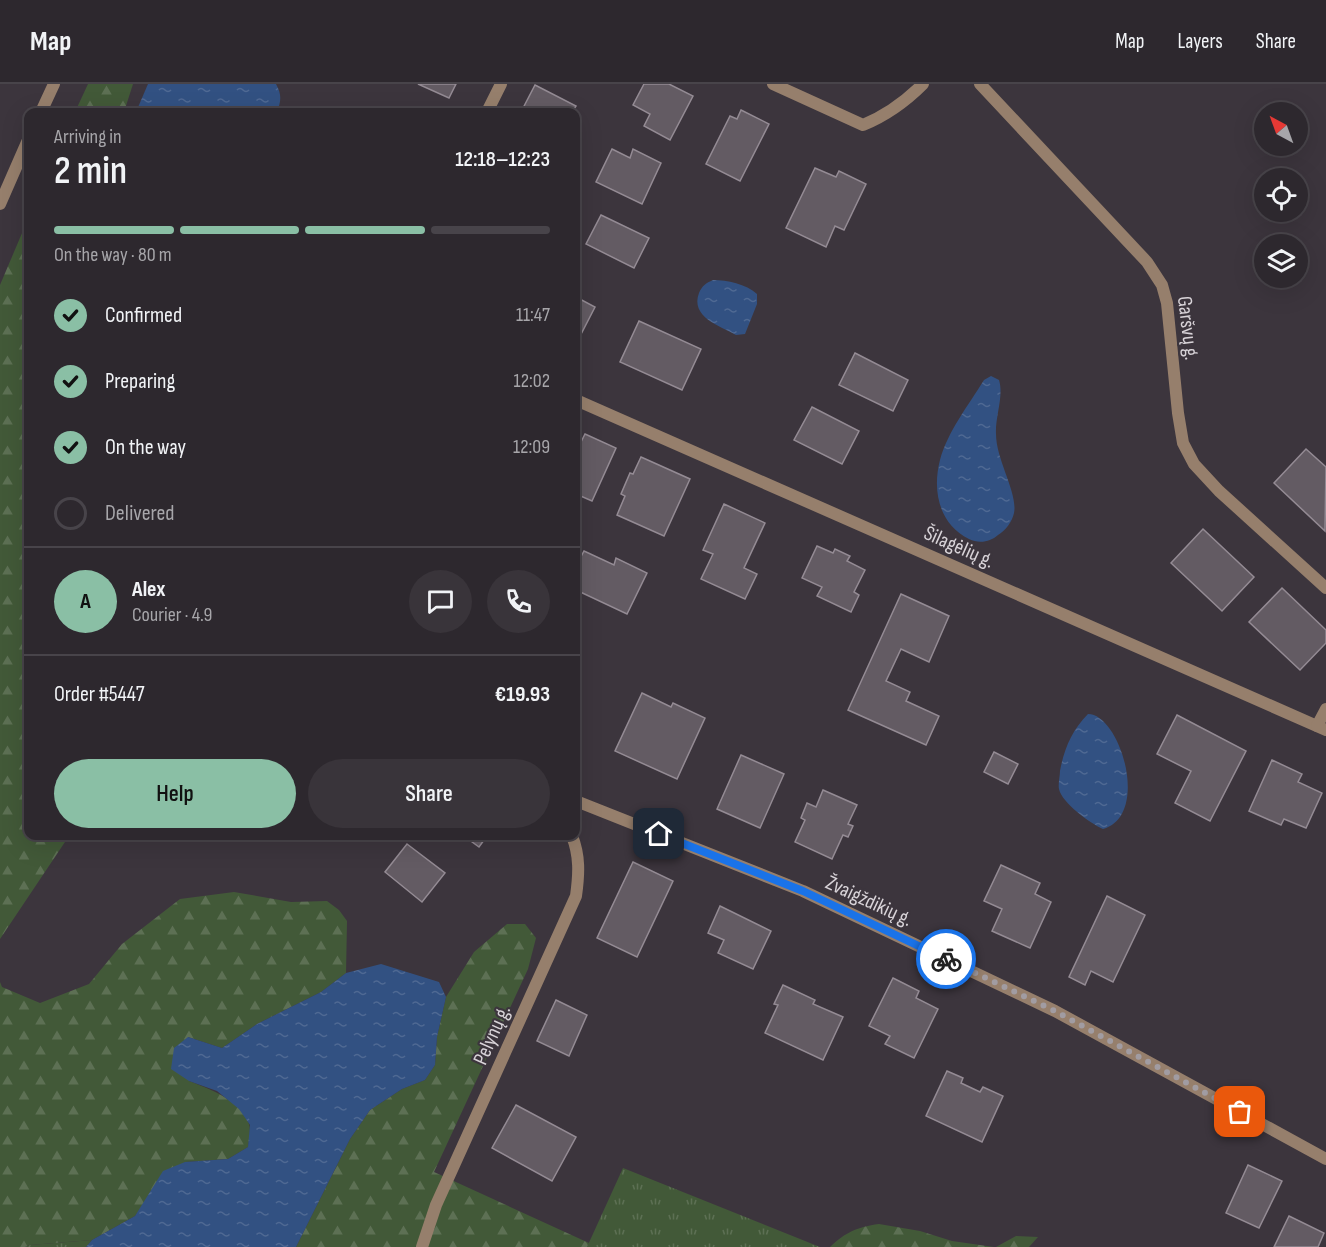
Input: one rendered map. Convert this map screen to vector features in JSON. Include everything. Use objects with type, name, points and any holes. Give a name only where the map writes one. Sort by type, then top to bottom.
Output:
[{"type":"street","points":[[43,108],[54,84]]},
{"type":"street","points":[[489,108],[501,84]]},
{"type":"street","points":[[773,84],[863,125],[891,110],[923,84]]},
{"type":"street","name":"Garšvų g.","points":[[980,84],[1147,262],[1162,285],[1167,303],[1181,433],[1183,443],[1194,464],[1219,491],[1326,588]]},
{"type":"street","points":[[0,204],[24,149]]},
{"type":"street","name":"Šilagėlių g.","points":[[580,402],[1321,728]]},
{"type":"street","points":[[1321,728],[1326,709]]},
{"type":"street","name":"Žvaigždikių g.","points":[[580,803],[803,891],[1034,1001],[1326,1159]]},
{"type":"street","name":"Pelynų g.","points":[[422,1247],[436,1205],[576,896],[580,872],[578,849],[574,840]]},
{"type":"green space","points":[[88,84],[133,84],[125,108],[77,108]]},
{"type":"green space","points":[[24,228],[24,840],[66,840],[0,939],[0,285]]},
{"type":"green space","points":[[234,892],[291,902],[327,901],[339,910],[347,921],[346,973],[321,992],[257,1024],[222,1048],[188,1037],[189,1081],[224,1096],[239,1108],[249,1124],[248,1147],[228,1159],[185,1162],[149,1196],[135,1216],[92,1240],[25,1247],[0,1247],[0,982],[2,987],[40,1003],[89,984],[122,944],[180,899]]},
{"type":"green space","points":[[507,924],[525,924],[536,938],[528,969],[434,1172],[589,1243],[587,1247],[296,1247],[350,1139],[370,1110],[402,1089],[425,1080],[435,1065],[437,1037],[446,997],[474,952]]},
{"type":"green space","points":[[623,1168],[820,1247],[587,1247]]},
{"type":"green space","points":[[879,1224],[920,1231],[952,1241],[994,1247],[830,1247],[852,1231]]},
{"type":"green space","points":[[1016,1236],[1038,1237],[1029,1247],[996,1247]]},
{"type":"green space","points":[[92,1240],[86,1247],[25,1247],[30,1245]]},
{"type":"water","points":[[148,84],[276,84],[280,95],[278,108],[138,108]]},
{"type":"water","points":[[713,280],[736,283],[757,294],[757,304],[745,334],[736,335],[715,324],[708,320],[699,308],[697,301],[700,291],[704,285]]},
{"type":"water","points":[[991,376],[999,380],[997,444],[1013,496],[1014,513],[1004,531],[992,539],[980,542],[969,539],[951,525],[940,506],[937,483],[940,460],[948,439],[984,380]]},
{"type":"water","points":[[1088,714],[1100,718],[1111,730],[1126,766],[1128,786],[1125,805],[1117,820],[1103,829],[1071,806],[1059,789],[1060,771],[1066,748],[1073,733]]},
{"type":"water","points":[[381,964],[439,982],[446,997],[437,1037],[435,1065],[425,1080],[402,1089],[370,1110],[350,1139],[296,1247],[86,1247],[92,1240],[135,1216],[163,1171],[185,1162],[228,1159],[248,1147],[250,1125],[239,1109],[217,1091],[189,1081],[171,1069],[174,1048],[188,1037],[222,1048],[257,1024],[321,992],[346,973]]},
{"type":"building","points":[[418,84],[456,84],[449,98]]},
{"type":"building","points":[[644,84],[669,84],[693,96],[670,140],[644,126],[650,114],[633,105]]},
{"type":"building","points":[[535,85],[576,106],[575,108],[523,108]]},
{"type":"building","points":[[741,110],[769,124],[740,181],[706,164],[730,116],[737,119]]},
{"type":"building","points":[[612,149],[630,158],[633,149],[661,163],[642,204],[596,182]]},
{"type":"building","points":[[815,168],[836,177],[839,171],[866,184],[844,230],[835,226],[826,247],[786,228]]},
{"type":"building","points":[[601,215],[649,238],[634,268],[586,244]]},
{"type":"building","points":[[580,299],[595,307],[580,336]]},
{"type":"building","points":[[639,321],[701,349],[682,390],[620,362]]},
{"type":"building","points":[[855,353],[908,380],[893,411],[839,385]]},
{"type":"building","points":[[812,407],[859,431],[842,464],[794,440]]},
{"type":"building","points":[[585,434],[616,448],[592,501],[580,496],[580,444]]},
{"type":"building","points":[[1306,449],[1326,467],[1325,531],[1274,483]]},
{"type":"building","points":[[641,457],[690,479],[664,536],[617,515],[625,496],[621,494],[630,473],[633,474]]},
{"type":"building","points":[[724,504],[765,523],[744,568],[757,574],[745,599],[701,579],[713,554],[703,550]]},
{"type":"building","points":[[1203,529],[1254,577],[1222,611],[1171,563]]},
{"type":"building","points":[[817,546],[833,553],[835,549],[850,556],[847,561],[865,570],[854,592],[859,595],[851,612],[817,596],[822,587],[802,578]]},
{"type":"building","points":[[584,551],[614,565],[616,558],[647,573],[627,614],[580,592],[580,558]]},
{"type":"building","points":[[1282,588],[1326,630],[1326,643],[1300,670],[1249,622]]},
{"type":"building","points":[[901,594],[949,616],[929,662],[901,649],[886,681],[910,692],[906,701],[939,716],[926,745],[848,710]]},
{"type":"building","points":[[642,693],[671,707],[673,703],[705,718],[677,779],[615,751]]},
{"type":"building","points":[[1177,715],[1246,751],[1210,821],[1175,803],[1191,771],[1157,754]]},
{"type":"building","points":[[994,752],[1018,764],[1008,784],[984,772]]},
{"type":"building","points":[[741,755],[784,774],[760,828],[717,809]]},
{"type":"building","points":[[1272,760],[1302,774],[1298,782],[1322,793],[1306,828],[1284,819],[1281,825],[1249,811]]},
{"type":"building","points":[[823,790],[857,805],[848,824],[853,826],[848,837],[843,835],[832,859],[795,842],[805,820],[801,818],[807,803],[816,807]]},
{"type":"building","points":[[469,840],[484,840],[479,847]]},
{"type":"building","points":[[407,844],[445,873],[422,902],[385,872]]},
{"type":"building","points":[[633,862],[673,881],[637,957],[597,938]]},
{"type":"building","points":[[1001,865],[1040,883],[1035,894],[1051,902],[1030,948],[992,931],[1002,909],[984,901]]},
{"type":"building","points":[[1107,896],[1145,915],[1113,982],[1091,971],[1085,985],[1069,977]]},
{"type":"building","points":[[720,906],[771,931],[753,969],[718,953],[724,940],[708,933]]},
{"type":"building","points":[[893,978],[919,991],[916,998],[938,1009],[914,1058],[885,1044],[890,1036],[869,1026]]},
{"type":"building","points":[[783,985],[815,1000],[813,1004],[843,1017],[823,1060],[765,1033],[778,1005],[774,1004]]},
{"type":"building","points":[[556,1000],[587,1015],[569,1056],[537,1041]]},
{"type":"building","points":[[947,1071],[963,1078],[961,1083],[980,1092],[983,1087],[1003,1096],[982,1142],[926,1116]]},
{"type":"building","points":[[516,1105],[576,1137],[552,1181],[492,1148]]},
{"type":"building","points":[[1248,1165],[1282,1181],[1259,1228],[1226,1213]]},
{"type":"building","points":[[1289,1216],[1324,1233],[1318,1247],[1274,1247]]},
{"type":"way so far","points":[[946,959],[1055,1011],[1240,1112]]},
{"type":"route","points":[[659,834],[803,891],[946,959]]}]
